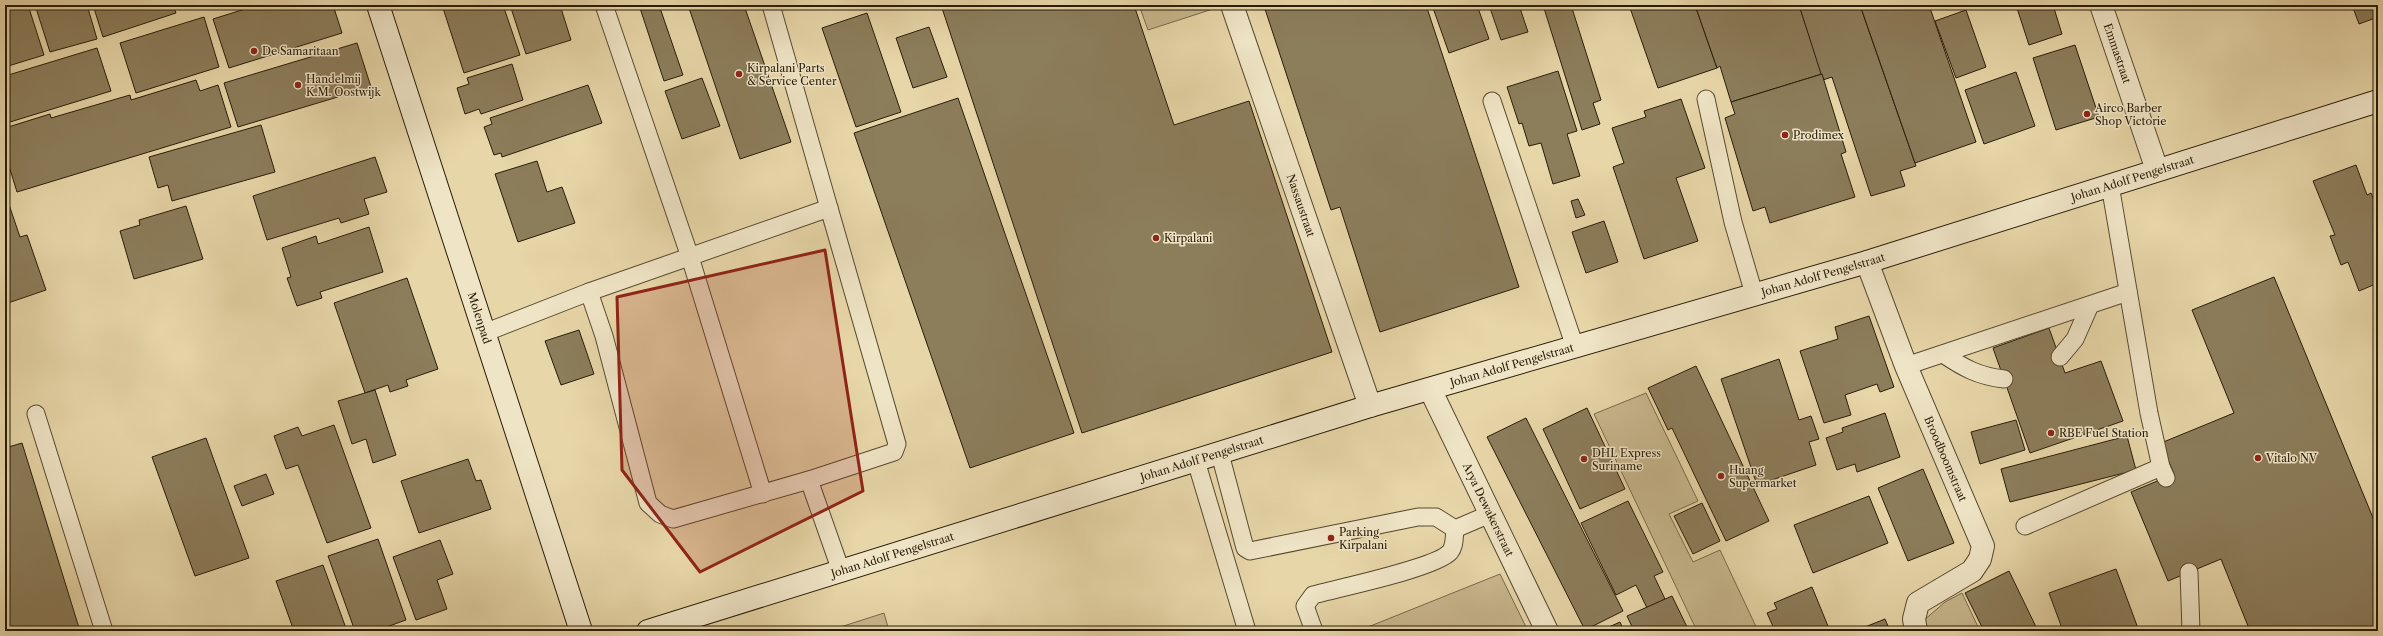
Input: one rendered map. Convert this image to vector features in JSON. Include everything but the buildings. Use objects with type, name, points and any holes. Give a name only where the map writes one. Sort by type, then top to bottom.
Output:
[{"type":"street","name":"Molenpad","points":[[378,5],[581,631]]},
{"type":"street","name":"Nassaustraat","points":[[1232,5],[1370,406]]},
{"type":"street","name":"Emmastraat","points":[[2101,5],[2157,170]]},
{"type":"street","name":"Johan Adolf Pengelstraat","points":[[648,631],[1370,406],[1867,262],[2110,184],[2378,101]]},
{"type":"street","name":"Broodboomstraat","points":[[1867,262],[1906,366],[1982,546],[1980,559],[1972,571],[1918,603],[1914,619],[1916,631]]},
{"type":"street","name":"Arya Dewakerstraat","points":[[1430,388],[1547,631]]},
{"type":"lane","points":[[604,5],[690,258],[763,494]]},
{"type":"lane","points":[[589,292],[604,336],[648,503],[660,514],[673,519],[763,494],[891,454],[897,444],[771,5]]},
{"type":"lane","points":[[1706,99],[1733,222],[1754,294]]},
{"type":"lane","points":[[1492,101],[1574,347]]},
{"type":"lane","points":[[2025,526],[2163,472],[2128,292],[2110,184]]},
{"type":"lane","points":[[484,333],[589,292],[690,258],[829,208]]},
{"type":"lane","points":[[1906,366],[2128,292]]},
{"type":"lane","points":[[2060,357],[2075,339],[2090,305]]},
{"type":"lane","points":[[1943,354],[1966,369],[1984,377],[2004,379]]},
{"type":"lane","points":[[36,414],[104,631]]},
{"type":"lane","points":[[1220,454],[1245,548],[1250,551],[1418,517],[1436,517],[1455,529]]},
{"type":"lane","points":[[1196,461],[1247,631]]},
{"type":"lane","points":[[809,480],[841,571]]},
{"type":"lane","points":[[1455,529],[1490,514]]},
{"type":"lane","points":[[1314,631],[1305,606],[1313,595],[1433,563],[1451,551],[1454,544],[1455,529]]},
{"type":"lane","points":[[2189,572],[2191,631]]},
{"type":"highlighted area","points":[[825,250],[863,491],[700,572],[622,470],[617,297]]},
{"type":"shaded area","points":[[1139,5],[1218,5],[1219,7],[1148,30]]},
{"type":"shaded area","points":[[1646,393],[1698,501],[1669,514],[1693,562],[1720,550],[1758,631],[1697,631],[1594,414]]},
{"type":"shaded area","points":[[1500,574],[1527,629],[1521,631],[1358,631]]},
{"type":"shaded area","points":[[1962,593],[1980,631],[1925,631],[1923,621],[1945,602]]},
{"type":"shaded area","points":[[884,613],[889,631],[828,631]]},
{"type":"place","name":"De Samaritaan","points":[[254,51]]},
{"type":"place","name":"Kirpalani Parts & Service Center","points":[[739,74]]},
{"type":"place","name":"Handelmij K.M. Oostwijk","points":[[298,85]]},
{"type":"place","name":"Airco Barber Shop Victorie","points":[[2087,114]]},
{"type":"place","name":"Prodimex","points":[[1785,135]]},
{"type":"place","name":"Kirpalani","points":[[1156,238]]},
{"type":"place","name":"RBE Fuel Station","points":[[2051,433]]},
{"type":"place","name":"Vitalo NV","points":[[2258,458]]},
{"type":"place","name":"DHL Express Suriname","points":[[1584,459]]},
{"type":"place","name":"Huang Supermarket","points":[[1721,476]]},
{"type":"place","name":"Parking Kirpalani","points":[[1331,538]]}]
